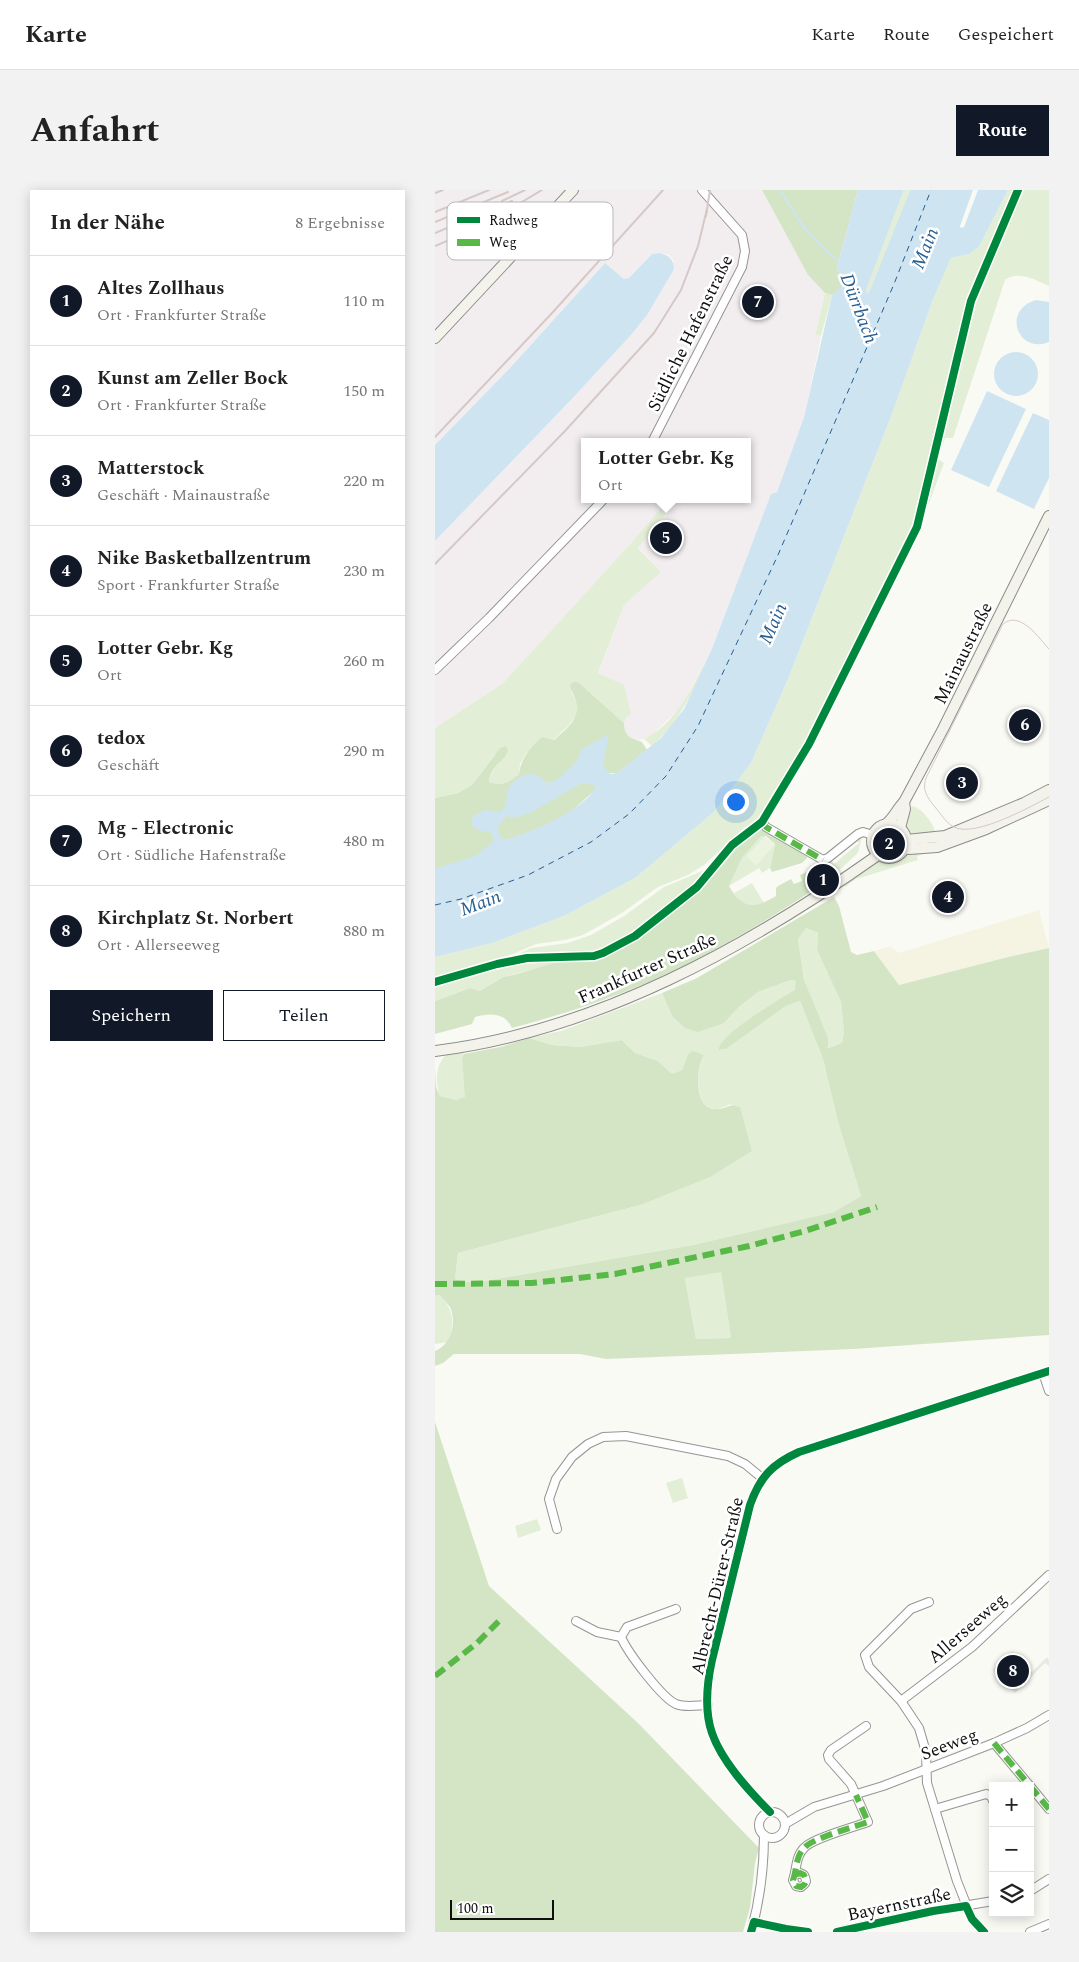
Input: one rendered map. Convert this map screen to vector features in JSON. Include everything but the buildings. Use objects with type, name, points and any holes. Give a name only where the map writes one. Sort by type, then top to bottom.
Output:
[{"type":"main road","points":[[562,202],[573,190]]},
{"type":"main road","points":[[435,338],[508,260]]},
{"type":"main road","name":"Mainaustraße","points":[[886,824],[894,818],[899,807],[904,802],[943,729],[1049,516]]},
{"type":"main road","points":[[906,843],[903,852],[894,858],[888,859],[876,852],[869,834],[886,824],[895,825],[900,828],[909,849],[937,847],[986,829],[1026,807],[1049,790]]},
{"type":"main road","points":[[1026,807],[1049,800]]},
{"type":"main road","name":"Mainaustraße","points":[[900,828],[905,809],[904,802]]},
{"type":"main road","name":"Frankfurter Straße","points":[[435,1051],[472,1045],[531,1031],[602,1008],[651,988],[700,965],[806,903],[853,871],[859,862],[876,852]]},
{"type":"street","name":"Südliche Hafenstraße","points":[[654,438],[742,267],[745,251],[742,235],[702,190]]},
{"type":"street","points":[[435,670],[489,618],[600,503]]},
{"type":"street","points":[[762,822],[766,827],[823,860],[858,834],[869,834]]},
{"type":"street","points":[[1046,1372],[1049,1391]]},
{"type":"street","name":"Albrecht-Dürer-Straße","points":[[770,1812],[752,1794],[726,1759],[713,1734],[708,1705],[709,1674],[712,1660],[737,1552],[756,1488],[763,1478],[783,1460],[799,1452],[1046,1372]]},
{"type":"street","points":[[557,1529],[549,1499],[556,1479],[572,1458],[588,1444],[603,1437],[626,1436],[728,1456],[745,1464],[763,1478]]},
{"type":"street","name":"Allerseeweg","points":[[901,1701],[972,1647],[1049,1575]]},
{"type":"street","points":[[929,1602],[911,1609],[865,1655],[869,1667],[901,1701],[919,1728],[926,1752],[927,1783],[935,1809],[966,1906],[972,1918],[984,1932]]},
{"type":"street","points":[[621,1637],[627,1627],[676,1609]]},
{"type":"street","points":[[576,1621],[597,1632],[621,1637],[663,1696],[678,1705],[708,1705]]},
{"type":"street","name":"Seeweg","points":[[782,1816],[803,1812],[913,1775],[926,1768],[994,1743],[1027,1728],[1049,1715]]},
{"type":"street","points":[[795,1875],[794,1867],[805,1847],[818,1840],[867,1822],[851,1784],[829,1759],[828,1755],[831,1750],[866,1726]]},
{"type":"street","points":[[994,1743],[1027,1782]]},
{"type":"street","points":[[1034,1791],[1049,1809]]},
{"type":"street","name":"Albrecht-Dürer-Straße","points":[[752,1794],[761,1818]]},
{"type":"street","points":[[935,1809],[989,1794]]},
{"type":"street","points":[[751,1932],[760,1899],[764,1857],[764,1835],[759,1828],[761,1818],[770,1812],[779,1813],[785,1824],[782,1832],[775,1837],[764,1857]]},
{"type":"street","name":"Seeweg","points":[[785,1824],[803,1812]]},
{"type":"street","points":[[764,1835],[775,1837]]},
{"type":"street","points":[[1034,1889],[1049,1880]]},
{"type":"street","name":"Bayernstraße","points":[[837,1932],[933,1911],[989,1902]]},
{"type":"street","points":[[754,1922],[808,1932]]},
{"type":"street","points":[[1030,1932],[1049,1924]]},
{"type":"shaded area","points":[[435,190],[762,190],[808,275],[825,293],[815,334],[821,337],[804,417],[777,492],[771,494],[711,651],[680,708],[652,735],[644,739],[632,739],[627,735],[624,730],[626,718],[598,674],[624,605],[661,572],[633,541],[503,683],[435,728],[435,541],[568,403],[674,261],[669,255],[652,254],[629,278],[624,279],[605,263],[510,368],[435,445]]},
{"type":"shaded area","points":[[1012,1651],[1032,1672],[1047,1657],[1049,1660],[1049,1666],[1045,1663],[1015,1693],[993,1670]]},
{"type":"green space","points":[[762,190],[858,190],[837,268],[844,280],[844,286],[832,295],[825,293],[808,275]]},
{"type":"green space","points":[[904,190],[910,190],[870,290],[866,293],[865,292]]},
{"type":"green space","points":[[1008,190],[1049,190],[1049,286],[1021,276],[1010,277],[1005,280],[953,438],[945,438],[938,459],[944,463],[920,527],[855,663],[767,824],[756,823],[745,827],[704,865],[688,875],[658,887],[622,913],[583,935],[565,940],[536,944],[513,954],[435,977],[435,957],[492,943],[564,916],[635,878],[714,812],[751,763],[788,679],[892,414],[932,302],[951,258],[969,254],[979,247]]},
{"type":"green space","points":[[825,293],[832,295],[821,336],[815,335]]},
{"type":"green space","points":[[666,503],[674,503],[638,548],[661,572],[624,605],[598,673],[624,685],[631,714],[624,723],[578,682],[573,682],[572,693],[577,703],[577,714],[569,725],[553,740],[527,752],[520,764],[519,774],[505,783],[489,783],[492,771],[506,756],[508,751],[495,754],[472,785],[458,793],[435,798],[435,728],[503,683]]},
{"type":"green space","points":[[711,651],[687,702],[672,725],[652,746],[644,739],[656,732],[676,712],[692,688]]},
{"type":"green space","points":[[573,682],[578,682],[624,723],[627,734],[631,738],[642,742],[647,750],[617,773],[575,773],[509,802],[492,831],[495,843],[471,859],[435,869],[435,798],[458,793],[472,785],[500,748],[506,746],[508,751],[506,756],[492,771],[489,782],[505,783],[519,774],[524,758],[530,749],[542,737],[554,740],[576,716],[576,700],[570,686]]},
{"type":"green space","points":[[581,781],[596,783],[597,787],[565,817],[537,831],[503,841],[498,837],[494,828],[507,815]]},
{"type":"green space","points":[[912,806],[916,807],[927,817],[935,833],[912,836],[909,833],[905,825],[905,817]]},
{"type":"green space","points":[[757,827],[763,827],[807,855],[807,858],[802,863],[772,872],[770,868],[775,844],[766,836],[761,836],[742,858],[729,886],[739,900],[749,905],[761,903],[776,896],[776,888],[791,879],[794,884],[802,881],[800,875],[807,872],[818,887],[713,951],[630,990],[583,1007],[512,1028],[501,1016],[486,1015],[475,1017],[472,1024],[435,1034],[435,1001],[470,988],[480,991],[503,977],[557,962],[601,957],[634,940],[689,897],[735,844]]},
{"type":"green space","points":[[889,828],[899,832],[903,842],[899,852],[889,856],[879,852],[875,842],[879,832]]},
{"type":"green space","points":[[745,831],[686,894],[636,933],[622,941],[591,954],[553,953],[506,960],[531,948],[568,943],[591,935],[624,916],[664,887],[707,869],[737,836]]},
{"type":"green space","points":[[761,835],[766,836],[747,856],[756,865],[775,844],[770,868],[762,873],[759,868],[729,886],[742,858]]},
{"type":"green space","points":[[766,836],[775,844],[756,865],[747,856]]},
{"type":"green space","points":[[862,837],[858,853],[836,873],[829,862],[831,860],[834,864],[859,843],[855,839]]},
{"type":"green space","points":[[927,851],[927,853],[917,856],[918,860],[856,879],[845,887],[843,885],[875,862],[892,863],[908,853]]},
{"type":"green space","points":[[752,883],[764,903],[747,905],[740,901],[734,893]]},
{"type":"green space","points":[[834,897],[839,906],[851,952],[857,955],[874,951],[899,985],[1049,948],[1049,1335],[854,1349],[606,1359],[580,1354],[454,1354],[443,1363],[435,1366],[435,1351],[441,1348],[449,1339],[453,1320],[450,1307],[440,1295],[435,1295],[435,1069],[436,1087],[440,1096],[456,1100],[465,1097],[462,1058],[464,1054],[500,1047],[529,1038],[552,1045],[580,1047],[622,1040],[635,1053],[658,1061],[672,1074],[682,1070],[689,1053],[693,1051],[704,1055],[698,1077],[698,1086],[703,1102],[709,1107],[716,1109],[730,1106],[740,1107],[752,1151],[710,1177],[640,1205],[458,1253],[455,1279],[473,1283],[693,1245],[834,1212],[861,1196],[838,1122],[823,1059],[800,1001],[786,1006],[726,1049],[719,1050],[721,1044],[738,1027],[795,990],[796,981],[791,980],[758,992],[739,1007],[724,1023],[698,1032],[685,1028],[672,1016],[662,993],[697,978]],"holes":[[[806,928],[818,933],[817,950],[841,1002],[844,1032],[842,1043],[828,1048],[828,1038],[804,980],[798,939]],[[721,1272],[731,1338],[696,1339],[685,1278]]]},
{"type":"green space","points":[[1039,910],[1049,948],[899,985],[874,951],[890,946],[899,953]]},
{"type":"green space","points":[[806,928],[818,933],[817,950],[841,1002],[844,1032],[842,1043],[827,1048],[804,980],[798,939]]},
{"type":"green space","points":[[572,959],[503,977],[480,991],[470,988],[435,1001],[435,985],[497,966],[532,960]]},
{"type":"green space","points":[[791,980],[796,981],[796,990],[765,1011],[718,1050],[726,1049],[786,1006],[800,1001],[823,1059],[838,1122],[861,1196],[834,1212],[693,1245],[473,1283],[455,1279],[458,1253],[640,1205],[732,1104],[716,1109],[709,1107],[700,1095],[698,1078],[704,1055],[682,1070],[672,1074],[658,1061],[635,1053],[622,1040],[580,1047],[552,1045],[529,1038],[561,1031],[662,993],[672,1016],[724,1023],[739,1007],[758,992]]},
{"type":"green space","points":[[465,1051],[462,1058],[466,1097],[456,1100],[440,1096],[437,1072],[441,1061],[449,1053]]},
{"type":"green space","points":[[721,1271],[731,1338],[696,1339],[685,1277]]},
{"type":"green space","points":[[440,1294],[452,1316],[452,1327],[449,1342],[435,1344],[435,1295]]},
{"type":"green space","points":[[435,1422],[489,1586],[638,1723],[759,1848],[755,1863],[750,1908],[743,1932],[435,1932]]},
{"type":"green space","points":[[682,1478],[688,1498],[673,1503],[666,1483]]},
{"type":"green space","points":[[537,1519],[541,1530],[518,1538],[515,1526]]},
{"type":"water","name":"Main","points":[[858,190],[904,190],[866,290],[867,293],[870,290],[910,190],[973,190],[960,226],[961,228],[964,227],[978,190],[1008,190],[979,247],[969,254],[951,258],[932,302],[892,414],[788,679],[751,763],[714,812],[635,878],[564,916],[492,943],[435,957],[435,869],[475,856],[494,841],[492,833],[473,826],[471,823],[474,815],[486,810],[501,812],[506,804],[510,786],[524,775],[537,775],[547,783],[558,779],[577,761],[582,749],[609,734],[603,765],[610,774],[617,773],[661,738],[684,709],[711,651],[771,494],[777,492],[804,417],[832,295],[845,284],[837,268]],"holes":[[[580,784],[596,786],[590,795],[569,812],[528,832],[506,840],[499,835],[499,826],[507,816],[515,818],[532,812]]]},
{"type":"water","points":[[660,253],[670,258],[674,269],[647,315],[568,403],[435,541],[435,445],[510,368],[605,263],[624,279],[629,278],[652,254]]},
{"type":"water","points":[[1036,300],[1049,302],[1049,342],[1038,344],[1029,342],[1022,337],[1018,330],[1017,321],[1019,313],[1025,305]]},
{"type":"water","points":[[1020,352],[1032,358],[1037,365],[1037,383],[1032,390],[1025,395],[1012,396],[1004,393],[997,386],[994,370],[997,362],[1004,355]]},
{"type":"water","points":[[987,391],[1026,409],[989,487],[951,470]]},
{"type":"water","points":[[1033,413],[1049,420],[1049,478],[1034,509],[996,491]]},
{"type":"waterway","name":"Dürrbach","points":[[780,190],[802,225],[840,263]]},
{"type":"ferry route","points":[[435,905],[461,899],[528,875],[591,842],[629,814],[666,776],[698,726],[778,555],[894,284],[931,190]]},
{"type":"tram line","points":[[1049,649],[1029,627],[1022,623],[1016,620],[1003,624],[925,781],[927,796],[932,803],[949,823],[954,827],[963,829],[975,828],[1002,820],[1049,797]]},
{"type":"railway","points":[[435,193],[443,190]]},
{"type":"railway","points":[[460,202],[489,190]]},
{"type":"railway","points":[[502,201],[525,190]]},
{"type":"railway","points":[[522,202],[542,190]]},
{"type":"railway","points":[[613,245],[663,190]]},
{"type":"railway","points":[[706,216],[710,190]]},
{"type":"railway","points":[[484,202],[508,192]]},
{"type":"railway","points":[[435,212],[447,207]]},
{"type":"railway","points":[[435,564],[565,431],[654,333],[681,290],[698,246],[707,209]]},
{"type":"railway","points":[[435,222],[447,217]]},
{"type":"railway","points":[[435,233],[447,228]]},
{"type":"railway","points":[[435,246],[447,241]]},
{"type":"railway","points":[[435,437],[600,260]]},
{"type":"marked path","points":[[762,822],[766,827],[823,860]]},
{"type":"marked path","points":[[435,1284],[532,1283],[615,1274],[749,1246],[805,1231],[877,1207]]},
{"type":"marked path","points":[[435,1676],[477,1643],[500,1620]]},
{"type":"marked path","points":[[994,1743],[1027,1782]]},
{"type":"marked path","points":[[1034,1791],[1049,1809]]},
{"type":"marked path","points":[[795,1875],[800,1873],[804,1875],[806,1882],[801,1887],[796,1886],[793,1880],[799,1855],[805,1847],[825,1836],[868,1822],[856,1795]]},
{"type":"cycle path","points":[[435,982],[497,964],[527,958],[594,956],[603,953],[635,936],[697,887],[732,845],[762,822],[809,744],[917,527],[971,301],[1018,190]]},
{"type":"cycle path","points":[[770,1812],[745,1785],[722,1755],[709,1724],[707,1706],[712,1660],[750,1505],[763,1479],[781,1461],[799,1452],[1049,1371]]},
{"type":"cycle path","points":[[837,1932],[933,1911],[966,1906],[972,1919],[984,1932]]},
{"type":"cycle path","points":[[751,1932],[754,1922],[808,1932]]},
{"type":"place","name":"Mg - Electronic","points":[[758,302]]},
{"type":"place","name":"Lotter Gebr. Kg","points":[[666,538]]},
{"type":"place","name":"tedox","points":[[1025,725]]},
{"type":"place","name":"Matterstock","points":[[962,783]]},
{"type":"place","name":"Kunst am Zeller Bock","points":[[889,844]]},
{"type":"place","name":"Altes Zollhaus","points":[[823,880]]},
{"type":"place","name":"Nike Basketballzentrum","points":[[948,897]]},
{"type":"place","name":"Kirchplatz St. Norbert","points":[[1013,1671]]}]
